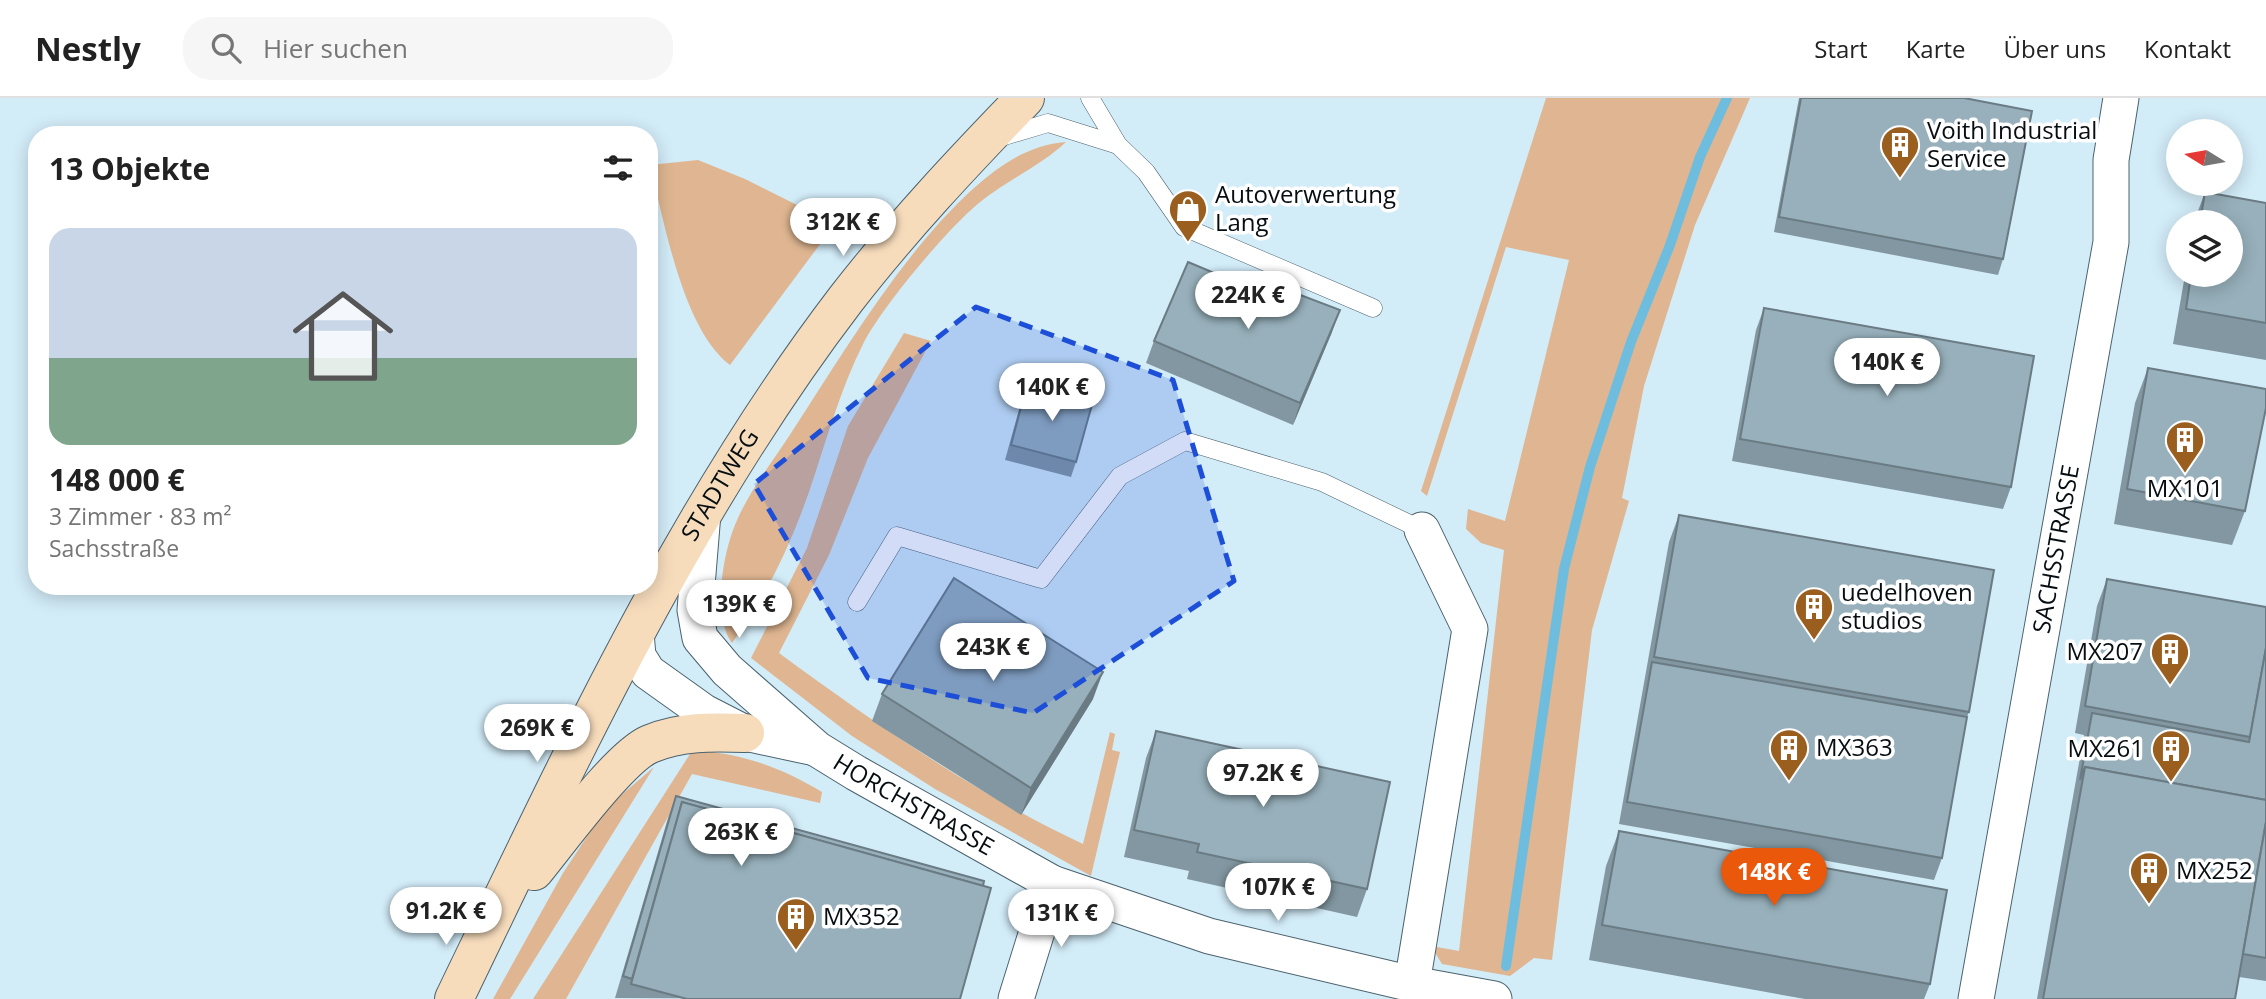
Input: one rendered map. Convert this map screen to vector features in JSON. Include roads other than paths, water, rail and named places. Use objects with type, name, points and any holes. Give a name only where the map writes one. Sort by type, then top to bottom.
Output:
[{"type":"main road","name":"STADTWEG","points":[[658,594],[703,513],[768,411],[846,299],[975,149],[1025,98]]},
{"type":"main road","name":"STADTWEG","points":[[454,999],[657,595]]},
{"type":"main road","points":[[492,921],[625,761],[648,744],[692,732],[745,733]]},
{"type":"street","name":"SACHSSTRASSE","points":[[1976,999],[2111,242],[2111,160],[2120,98]]},
{"type":"street","name":"HORCHSTRASSE","points":[[703,513],[695,610],[701,638],[727,670],[817,749],[948,827],[1052,883],[1209,936],[1412,984],[1494,999]]},
{"type":"street","points":[[1412,984],[1469,629],[1422,530]]},
{"type":"street","name":"HORCHSTRASSE","points":[[636,633],[638,656],[648,672],[704,712],[745,733],[817,749]]},
{"type":"street","points":[[1016,999],[1052,883]]},
{"type":"lane","points":[[1090,98],[1118,145],[1146,172],[1184,227],[1373,308]]},
{"type":"lane","points":[[975,149],[1014,131],[1048,123],[1118,145]]},
{"type":"lane","points":[[857,603],[897,536],[1041,579],[1119,476],[1185,441],[1322,482],[1422,530]]},
{"type":"waterway","points":[[1506,966],[1564,569],[1590,467],[1631,342],[1670,245],[1700,157],[1727,98]]},
{"type":"place","name":"Voith Industrial Service","points":[[1900,179]]},
{"type":"place","name":"Autoverwertung Lang","points":[[1188,243]]},
{"type":"place","name":"MX101","points":[[2185,474]]},
{"type":"place","name":"uedelhoven studios","points":[[1814,641]]},
{"type":"place","name":"MX207","points":[[2170,686]]},
{"type":"place","name":"MX363","points":[[1789,782]]},
{"type":"place","name":"MX261","points":[[2171,783]]},
{"type":"place","name":"MX252","points":[[2149,905]]},
{"type":"place","name":"MX352","points":[[796,951]]}]
